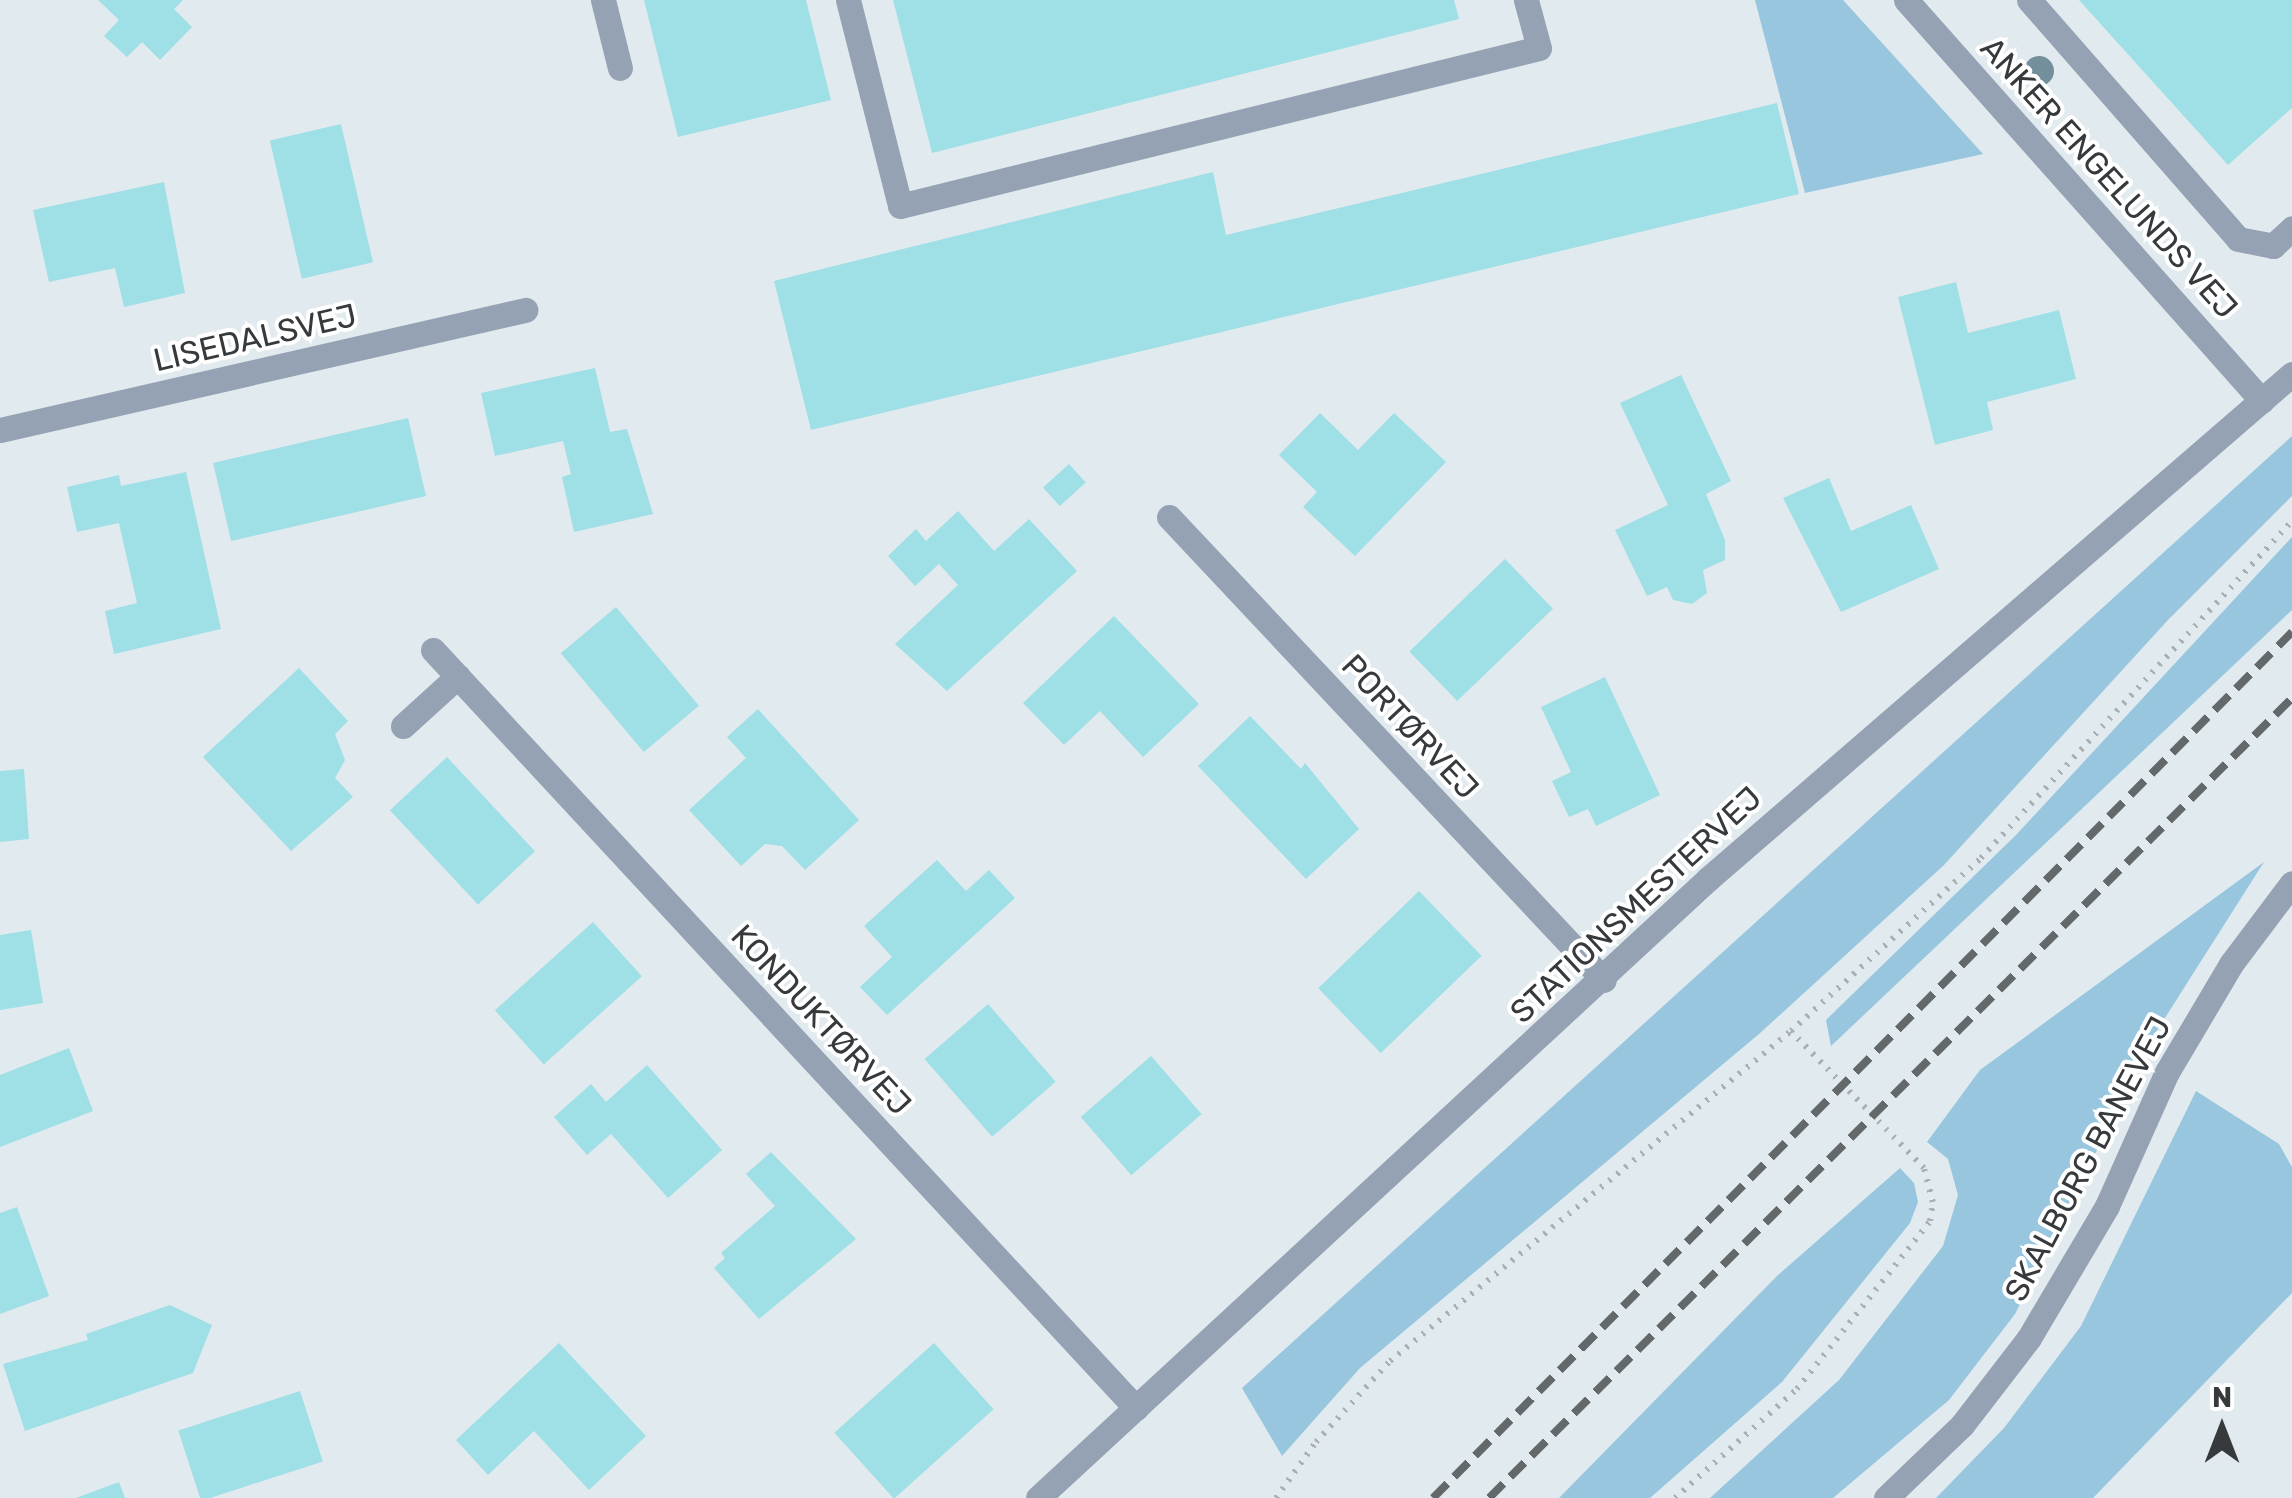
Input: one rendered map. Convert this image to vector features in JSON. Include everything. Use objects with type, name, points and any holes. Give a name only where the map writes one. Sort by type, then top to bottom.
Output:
[{"type":"street","points":[[604,0],[620,68]]},
{"type":"street","points":[[848,0],[900,206],[1539,48],[1526,0]]},
{"type":"street","name":"ANKER ENGELUNDS VEJ","points":[[1906,0],[2262,401]]},
{"type":"street","points":[[2029,0],[2238,239],[2274,246],[2292,228]]},
{"type":"street","name":"LISEDALSVEJ","points":[[0,430],[524,310]]},
{"type":"street","name":"STATIONSMESTERVEJ","points":[[1038,1498],[1838,763],[2292,374]]},
{"type":"street","name":"PORTØRVEJ","points":[[1169,517],[1604,980]]},
{"type":"street","name":"KONDUKTØRVEJ","points":[[433,650],[1136,1408]]},
{"type":"street","points":[[403,726],[458,676]]},
{"type":"street","name":"SKALBORG BANEVEJ","points":[[1886,1498],[1962,1425],[2029,1338],[2108,1206],[2167,1072],[2231,964],[2292,883]]},
{"type":"path","points":[[1276,1498],[1316,1442],[1390,1360],[1791,1032],[1981,858],[2292,521]]},
{"type":"path","points":[[1675,1498],[1797,1389],[1916,1245],[1933,1202],[1931,1183],[1913,1155],[1791,1032]]},
{"type":"shaded area","points":[[1755,0],[1843,0],[1983,154],[1805,193]]},
{"type":"shaded area","points":[[2292,436],[2292,496],[2168,620],[1944,865],[1759,1034],[1360,1368],[1282,1456],[1242,1388]]},
{"type":"shaded area","points":[[2292,537],[2292,610],[1831,1046],[1826,1020],[2016,835]]},
{"type":"shaded area","points":[[2264,862],[2156,1032],[2015,1314],[1949,1400],[1833,1498],[1710,1498],[1839,1380],[1943,1246],[1958,1195],[1948,1159],[1927,1142],[1980,1070]]},
{"type":"shaded area","points":[[2196,1091],[2279,1144],[2292,1167],[2292,1293],[2093,1498],[1936,1498],[2004,1428],[2081,1326]]},
{"type":"shaded area","points":[[1900,1168],[1914,1183],[1918,1202],[1910,1223],[1782,1382],[1650,1498],[1559,1498],[1777,1276]]},
{"type":"building","points":[[98,0],[183,0],[174,9],[192,27],[160,60],[142,42],[127,57],[104,36],[119,20]]},
{"type":"building","points":[[644,0],[806,0],[831,100],[678,137]]},
{"type":"building","points":[[893,0],[1454,0],[1459,19],[932,153]]},
{"type":"building","points":[[2079,0],[2292,0],[2292,108],[2228,165]]},
{"type":"building","points":[[1777,103],[1799,194],[811,430],[774,281],[1213,172],[1226,235]]},
{"type":"building","points":[[341,124],[373,262],[302,279],[270,140]]},
{"type":"building","points":[[164,182],[185,293],[124,307],[115,268],[49,282],[33,210]]},
{"type":"building","points":[[1956,282],[1968,333],[2059,310],[2076,379],[1987,402],[1993,430],[1935,445],[1898,297]]},
{"type":"building","points":[[595,368],[610,432],[627,429],[653,514],[574,532],[562,477],[571,474],[563,441],[495,456],[481,393]]},
{"type":"building","points":[[1681,375],[1731,481],[1706,494],[1725,540],[1725,560],[1703,570],[1707,593],[1692,604],[1673,600],[1667,587],[1647,596],[1615,530],[1668,505],[1620,403]]},
{"type":"building","points":[[1320,413],[1358,450],[1394,413],[1446,462],[1355,556],[1303,507],[1317,492],[1279,455]]},
{"type":"building","points":[[408,418],[426,496],[231,541],[213,463]]},
{"type":"building","points":[[1069,464],[1086,483],[1060,506],[1043,487]]},
{"type":"building","points":[[186,472],[221,629],[114,654],[105,611],[137,603],[119,523],[77,532],[67,487],[119,475],[121,486]]},
{"type":"building","points":[[1829,478],[1851,531],[1911,505],[1939,569],[1841,612],[1783,498]]},
{"type":"building","points":[[958,511],[994,551],[1029,519],[1077,571],[947,691],[895,644],[958,585],[939,564],[915,586],[888,556],[916,529],[926,541]]},
{"type":"building","points":[[1505,559],[1553,609],[1457,701],[1409,651]]},
{"type":"building","points":[[616,607],[699,706],[644,752],[561,653]]},
{"type":"building","points":[[1114,616],[1199,704],[1143,757],[1100,711],[1064,745],[1023,703]]},
{"type":"building","points":[[299,668],[348,721],[335,734],[345,760],[335,778],[353,797],[291,851],[203,757]]},
{"type":"building","points":[[1605,677],[1660,795],[1596,826],[1588,809],[1569,817],[1552,781],[1571,772],[1541,707]]},
{"type":"building","points":[[758,709],[859,820],[805,870],[782,846],[765,844],[741,866],[689,810],[746,758],[727,737]]},
{"type":"building","points":[[1250,716],[1301,769],[1305,763],[1359,829],[1306,879],[1198,766]]},
{"type":"building","points":[[447,757],[535,851],[478,905],[390,810]]},
{"type":"building","points":[[24,769],[29,839],[0,842],[0,771]]},
{"type":"building","points":[[937,860],[966,891],[989,870],[1015,898],[887,1015],[860,987],[892,957],[864,926]]},
{"type":"building","points":[[1419,891],[1482,956],[1381,1053],[1318,988]]},
{"type":"building","points":[[593,922],[642,976],[544,1065],[495,1010]]},
{"type":"building","points":[[31,930],[43,1003],[0,1010],[0,935]]},
{"type":"building","points":[[988,1004],[1056,1082],[992,1137],[925,1059]]},
{"type":"building","points":[[69,1048],[93,1111],[0,1147],[0,1075]]},
{"type":"building","points":[[1151,1056],[1202,1114],[1131,1175],[1081,1117]]},
{"type":"building","points":[[647,1065],[722,1150],[668,1198],[611,1134],[587,1155],[554,1117],[591,1084],[606,1102]]},
{"type":"building","points":[[771,1152],[856,1239],[759,1319],[714,1268],[725,1258],[721,1253],[775,1206],[746,1174]]},
{"type":"building","points":[[17,1207],[49,1296],[0,1314],[0,1213]]},
{"type":"building","points":[[170,1305],[212,1325],[193,1373],[25,1431],[3,1364],[88,1340],[86,1334]]},
{"type":"building","points":[[559,1343],[646,1436],[589,1490],[534,1431],[488,1475],[456,1440]]},
{"type":"building","points":[[934,1343],[994,1409],[895,1498],[834,1433]]},
{"type":"building","points":[[300,1391],[323,1461],[200,1498],[178,1431]]},
{"type":"building","points":[[119,1482],[125,1498],[76,1498]]},
{"type":"railway","points":[[1433,1498],[2292,632]]},
{"type":"railway","points":[[1489,1498],[2292,698]]}]
